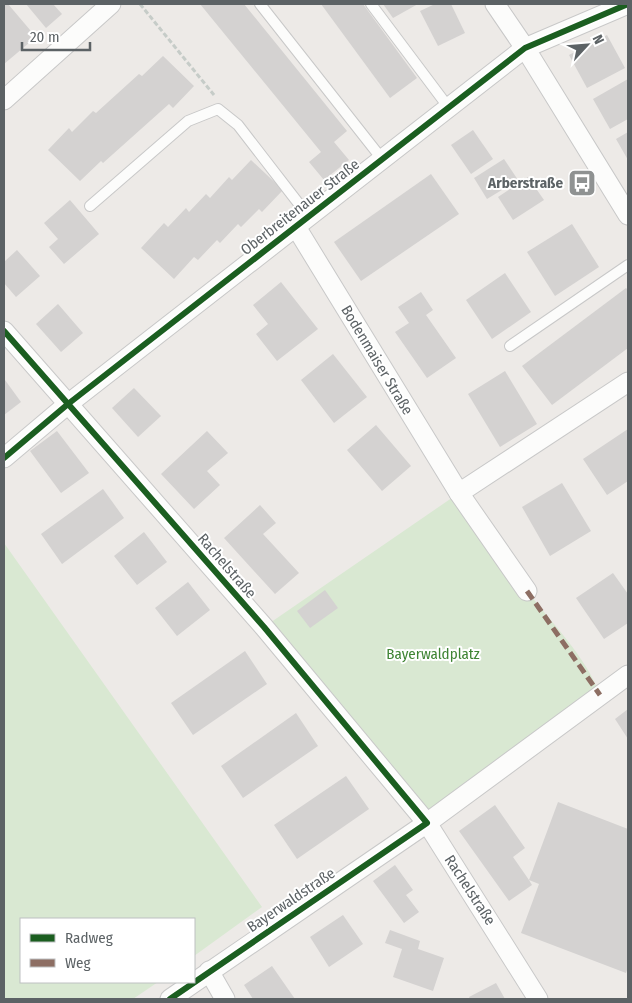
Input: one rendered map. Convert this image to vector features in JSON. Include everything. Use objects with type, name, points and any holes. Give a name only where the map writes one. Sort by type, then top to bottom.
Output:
[{"type":"street","points":[[4,100],[111,4]]},
{"type":"street","points":[[495,4],[525,48],[628,215]]},
{"type":"street","name":"Oberbreitenauer Straße","points":[[4,458],[68,404],[525,48],[628,4]]},
{"type":"street","name":"Bodenmaiser Straße","points":[[302,222],[459,493],[527,591]]},
{"type":"street","name":"Rachelstraße","points":[[4,331],[264,627],[427,822],[538,999]]},
{"type":"street","points":[[459,493],[628,382]]},
{"type":"street","name":"Bayerwaldstraße","points":[[195,981],[427,822],[628,674]]},
{"type":"street","points":[[209,971],[225,999]]},
{"type":"street","name":"Bayerwaldstraße","points":[[170,999],[192,983]]},
{"type":"lane","name":"Oberbreitenauer Straße","points":[[260,4],[382,159]]},
{"type":"lane","points":[[371,4],[449,108]]},
{"type":"lane","points":[[90,206],[188,121],[218,109],[238,125],[302,222]]},
{"type":"lane","points":[[510,346],[628,266]]},
{"type":"path","points":[[140,4],[220,103],[227,117]]},
{"type":"green space","name":"Bayerwaldplatz","points":[[459,493],[518,579],[578,654],[600,695],[427,823],[264,627]]},
{"type":"green space","points":[[4,543],[262,907],[195,955],[195,918],[20,918],[20,983],[157,983],[133,999],[4,999]]},
{"type":"building","points":[[4,4],[8,4],[36,37],[4,64]]},
{"type":"building","points":[[26,4],[53,4],[62,14],[46,28]]},
{"type":"building","points":[[200,4],[244,4],[347,131],[334,142],[349,160],[324,180],[309,162],[321,152]]},
{"type":"building","points":[[321,4],[363,4],[417,78],[390,98]]},
{"type":"building","points":[[383,4],[418,4],[393,18]]},
{"type":"building","points":[[435,4],[451,4],[465,33],[438,46],[420,11]]},
{"type":"building","points":[[607,35],[625,68],[587,88],[569,55]]},
{"type":"building","points":[[163,56],[194,86],[173,108],[169,104],[80,181],[48,150],[69,128],[72,132],[93,111],[96,113],[139,74],[142,76]]},
{"type":"building","points":[[628,79],[628,119],[610,129],[593,99]]},
{"type":"building","points":[[473,130],[493,159],[471,174],[451,145]]},
{"type":"building","points":[[628,132],[628,160],[616,139]]},
{"type":"building","points":[[504,159],[518,180],[487,199],[474,178]]},
{"type":"building","points":[[251,160],[283,190],[262,212],[259,209],[241,227],[238,224],[220,243],[217,240],[198,260],[194,257],[174,279],[141,248],[164,223],[168,227],[186,208],[189,212],[206,194],[210,198],[229,177],[232,180]]},
{"type":"building","points":[[431,174],[459,214],[361,281],[334,242]]},
{"type":"building","points":[[528,177],[544,200],[513,220],[498,197]]},
{"type":"building","points":[[70,200],[99,234],[64,264],[49,247],[58,239],[44,223]]},
{"type":"building","points":[[572,224],[599,267],[555,296],[527,252]]},
{"type":"building","points":[[17,250],[40,276],[16,297],[4,283],[4,262]]},
{"type":"building","points":[[505,273],[531,312],[492,339],[466,300]]},
{"type":"building","points":[[281,282],[318,329],[277,361],[256,334],[268,324],[253,305]]},
{"type":"building","points":[[626,288],[628,290],[628,348],[552,405],[522,366]]},
{"type":"building","points":[[421,292],[433,310],[426,315],[456,358],[427,378],[395,332],[409,323],[398,307]]},
{"type":"building","points":[[58,304],[83,333],[61,352],[36,324]]},
{"type":"building","points":[[333,354],[367,397],[334,423],[301,380]]},
{"type":"building","points":[[505,371],[537,424],[500,447],[468,394]]},
{"type":"building","points":[[4,381],[21,402],[4,415]]},
{"type":"building","points":[[134,388],[161,416],[138,437],[112,408]]},
{"type":"building","points":[[376,425],[411,466],[382,491],[347,450]]},
{"type":"building","points":[[628,429],[628,481],[607,495],[583,459]]},
{"type":"building","points":[[57,431],[89,473],[61,493],[30,451]]},
{"type":"building","points":[[207,431],[228,453],[207,471],[220,485],[194,509],[161,474]]},
{"type":"building","points":[[562,483],[591,531],[550,556],[522,507]]},
{"type":"building","points":[[103,489],[124,518],[62,564],[41,534]]},
{"type":"building","points":[[260,505],[276,523],[263,534],[299,573],[275,594],[224,538]]},
{"type":"building","points":[[144,532],[167,562],[137,585],[114,556]]},
{"type":"building","points":[[613,573],[628,594],[628,623],[604,639],[576,598]]},
{"type":"building","points":[[188,582],[210,610],[177,636],[155,608]]},
{"type":"building","points":[[325,590],[338,608],[310,628],[297,611]]},
{"type":"building","points":[[245,651],[267,684],[193,735],[171,703]]},
{"type":"building","points":[[628,709],[628,739],[615,719]]},
{"type":"building","points":[[296,713],[318,746],[243,798],[221,766]]},
{"type":"building","points":[[346,776],[369,809],[297,859],[274,825]]},
{"type":"building","points":[[558,802],[628,829],[628,967],[626,973],[521,933],[539,884],[529,880]]},
{"type":"building","points":[[495,805],[525,848],[513,857],[532,885],[509,901],[459,831]]},
{"type":"building","points":[[395,865],[413,890],[406,895],[419,912],[404,923],[373,881]]},
{"type":"building","points":[[343,915],[363,944],[329,967],[310,937]]},
{"type":"building","points":[[390,930],[420,941],[418,949],[444,958],[433,991],[393,977],[402,949],[385,943]]},
{"type":"building","points":[[272,966],[295,999],[253,999],[244,985]]},
{"type":"building","points":[[496,983],[505,999],[470,999],[469,997]]},
{"type":"marked path","points":[[527,591],[600,695]]},
{"type":"cycle path","points":[[4,458],[68,404],[525,48],[628,4]]},
{"type":"cycle path","points":[[4,331],[264,627],[427,823],[195,982]]},
{"type":"cycle path","points":[[170,999],[193,983]]},
{"type":"place","name":"Arberstraße","points":[[582,183]]}]
